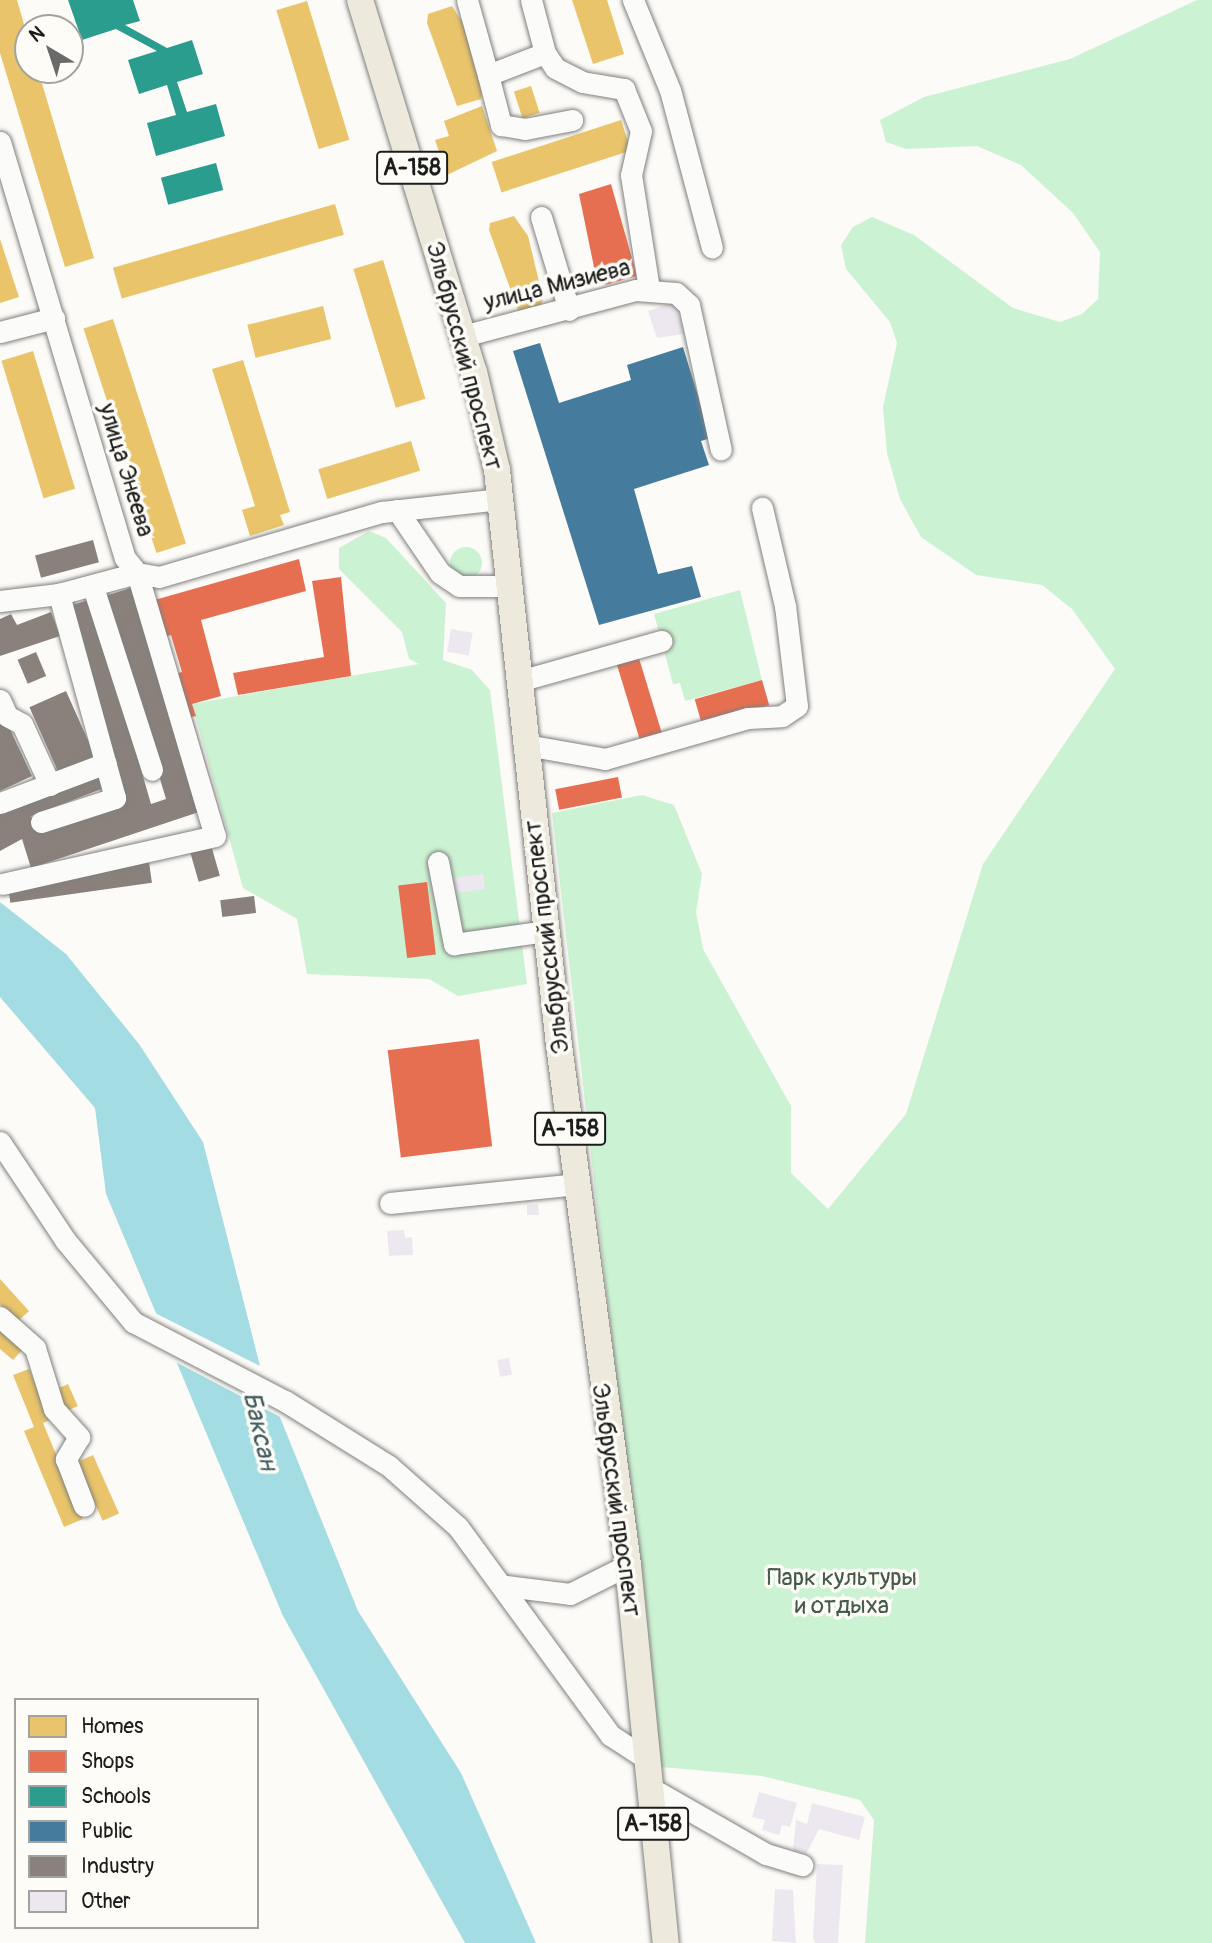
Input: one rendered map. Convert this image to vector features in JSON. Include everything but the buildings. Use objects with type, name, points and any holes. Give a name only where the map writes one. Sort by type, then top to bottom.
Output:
[{"type":"main road","name":"Эльбрусский проспект","points":[[360,0],[463,336],[500,499],[577,1184],[628,1565],[666,1943]]},
{"type":"street","points":[[467,0],[501,125],[525,129],[572,120]]},
{"type":"street","points":[[488,75],[545,53],[531,0]]},
{"type":"street","points":[[633,0],[670,90],[712,248]]},
{"type":"street","name":"улица Мизиева","points":[[463,336],[649,289],[634,201],[640,131],[634,108],[624,89],[582,82],[555,68],[545,53]]},
{"type":"street","name":"улица Энеева","points":[[0,142],[125,558],[137,573],[159,577],[397,510],[500,499]]},
{"type":"street","points":[[541,218],[569,310]]},
{"type":"street","points":[[649,289],[676,293],[689,305],[721,450]]},
{"type":"street","points":[[0,332],[54,318]]},
{"type":"street","points":[[526,744],[605,759],[748,718],[782,716],[797,706],[785,606],[762,508]]},
{"type":"street","points":[[397,510],[440,573],[459,586],[509,586]]},
{"type":"street","points":[[0,601],[59,594],[137,573],[215,836],[2,884]]},
{"type":"street","points":[[93,587],[152,770]]},
{"type":"street","points":[[41,822],[115,798],[59,594]]},
{"type":"street","points":[[519,681],[661,641]]},
{"type":"street","points":[[0,700],[7,716],[22,724],[50,785]]},
{"type":"street","points":[[0,803],[106,764]]},
{"type":"street","points":[[438,862],[454,944],[547,931]]},
{"type":"street","points":[[0,1142],[20,1174],[134,1322],[285,1401],[389,1466],[457,1527],[506,1586],[610,1735],[647,1759]]},
{"type":"street","points":[[0,1161],[20,1174]]},
{"type":"street","points":[[390,1203],[577,1184]]},
{"type":"street","points":[[0,1317],[35,1349],[54,1409],[79,1437],[66,1459],[85,1506]]},
{"type":"street","points":[[506,1586],[570,1594],[628,1565]]},
{"type":"street","points":[[649,1787],[766,1854],[802,1865]]},
{"type":"green space","name":"Парк культуры и отдыха","points":[[1197,0],[1212,0],[1212,1943],[865,1943],[874,1820],[860,1800],[762,1776],[661,1767],[552,813],[642,795],[674,805],[702,874],[696,912],[703,949],[791,1106],[791,1173],[828,1209],[906,1114],[983,864],[1115,669],[1072,609],[1042,585],[976,575],[921,537],[900,499],[887,453],[883,407],[897,343],[890,322],[846,269],[841,245],[853,227],[872,217],[914,235],[1013,308],[1060,322],[1082,314],[1098,299],[1100,252],[1073,213],[1021,165],[977,146],[906,149],[886,142],[880,120],[924,97],[1070,59]]},
{"type":"green space","points":[[369,531],[386,538],[446,603],[443,660],[472,670],[490,690],[527,984],[458,996],[429,979],[307,974],[297,919],[243,888],[192,704],[419,664],[409,659],[402,632],[339,569],[339,548]]},
{"type":"green space","points":[[466,547],[478,551],[482,563],[478,575],[466,579],[454,575],[450,563],[454,551]]},
{"type":"green space","points":[[740,590],[762,680],[685,701],[680,683],[673,684],[654,614]]},
{"type":"water","name":"Баксан","points":[[0,902],[66,954],[139,1044],[203,1142],[261,1370],[358,1611],[461,1773],[536,1943],[465,1943],[283,1616],[106,1194],[95,1108],[0,997]]},
{"type":"pier","points":[[151,1311],[264,1368],[284,1419],[172,1360]]}]
